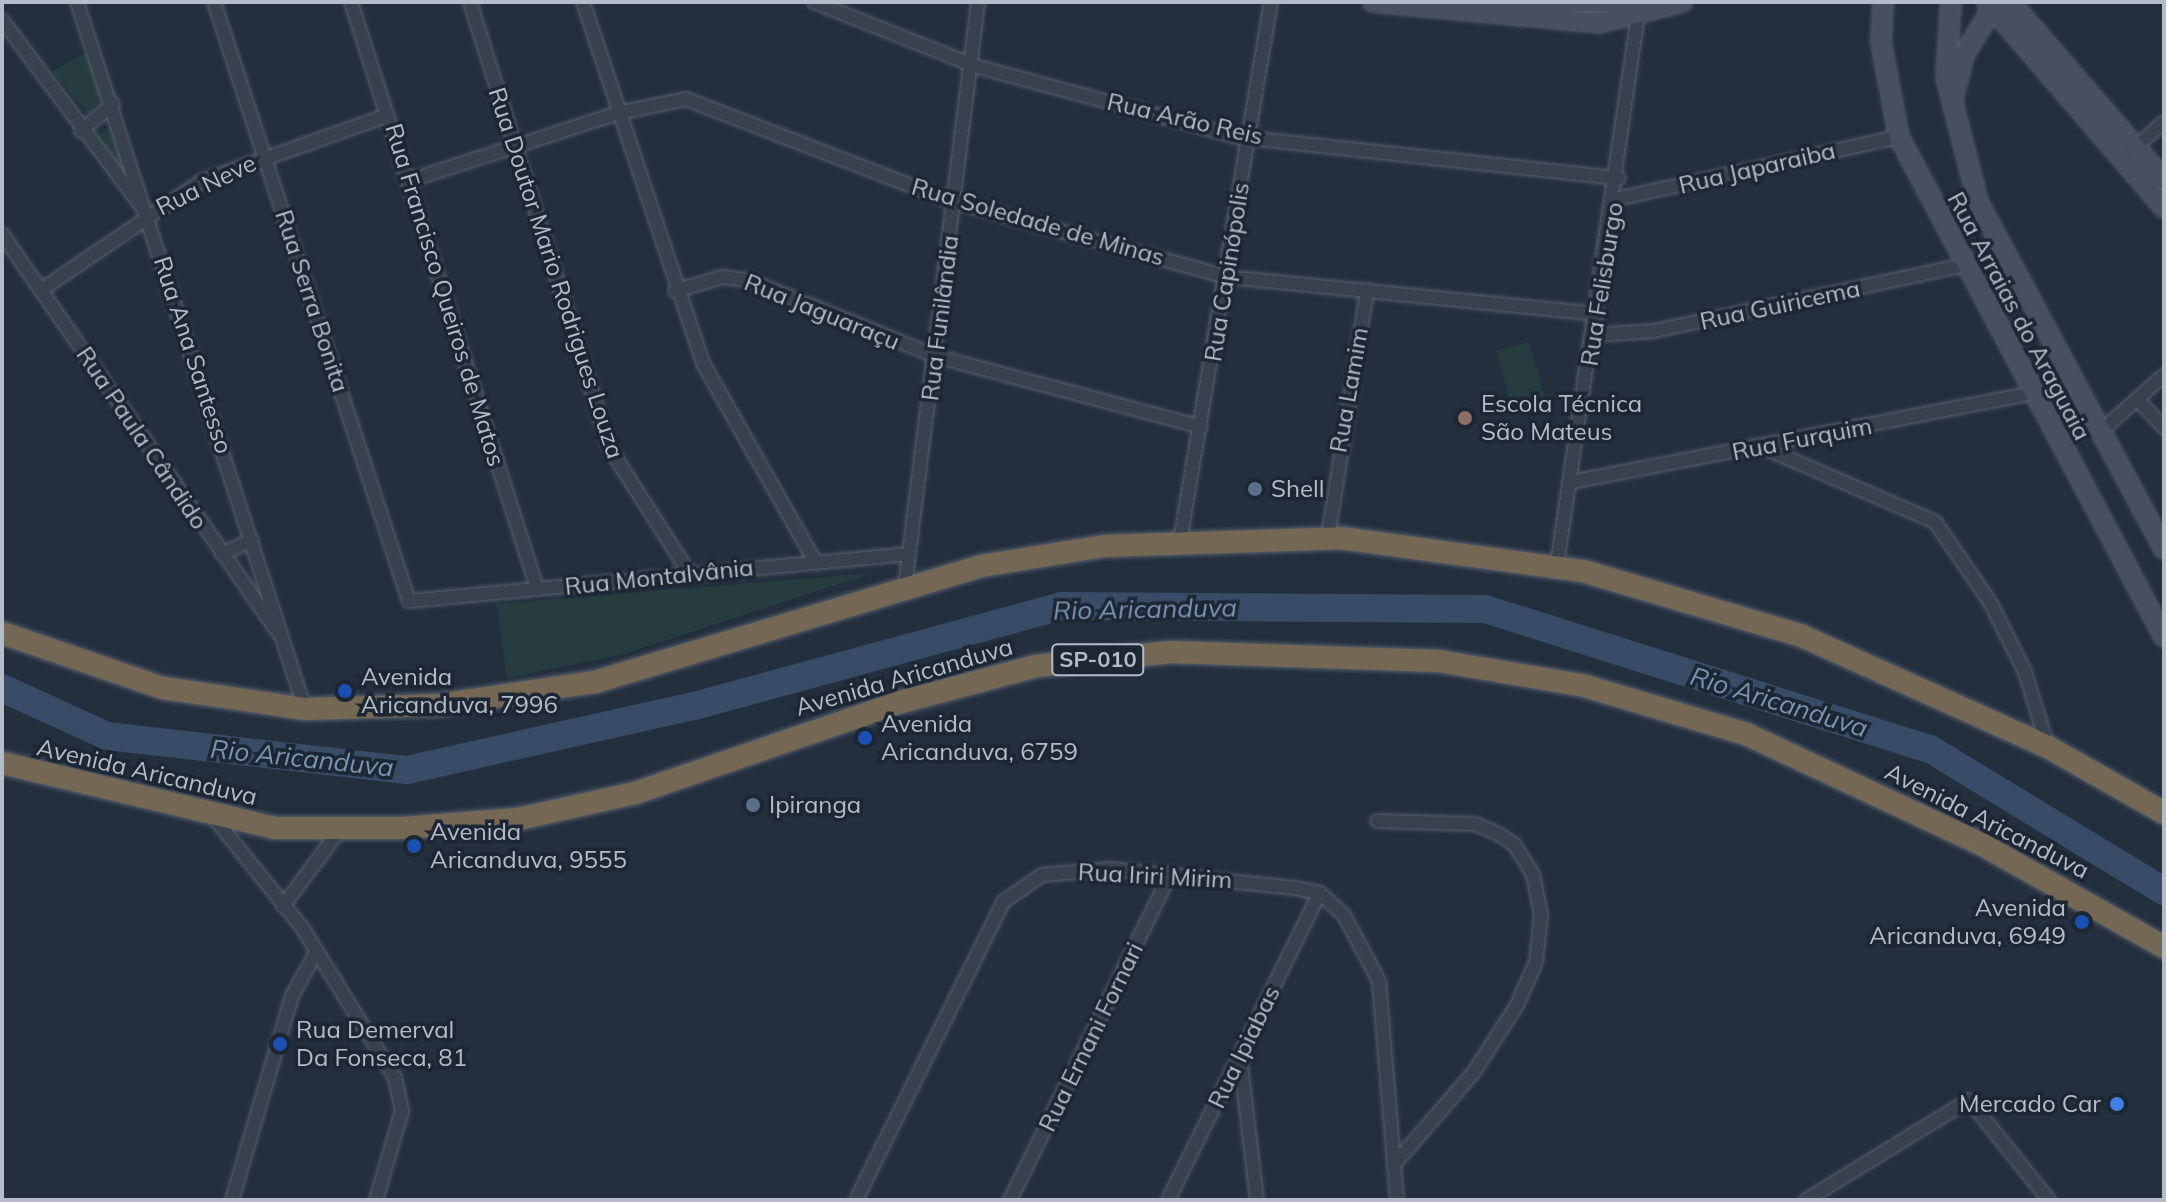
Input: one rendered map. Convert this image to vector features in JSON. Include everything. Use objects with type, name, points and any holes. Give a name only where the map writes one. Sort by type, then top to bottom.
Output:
[{"type":"highway","points":[[2,633],[163,688],[305,709],[439,705],[595,682],[905,586],[981,566],[1180,541],[1328,537],[1557,565],[1802,636],[2048,747],[2164,813]]},
{"type":"highway","name":"Avenida Aricanduva","points":[[2,763],[215,819],[339,831],[518,819],[635,793],[901,702],[1036,666],[1171,652],[1424,660],[1585,686],[1746,734],[1983,845],[2164,947]]},
{"type":"main road","points":[[1373,2],[1587,11],[1640,10],[1682,2]]},
{"type":"main road","points":[[1499,2],[1587,11],[1628,2]]},
{"type":"main road","name":"Rua Arraias do Araguaia","points":[[1951,2],[1944,50],[1951,108],[1978,202],[2099,433],[2164,549]]},
{"type":"main road","points":[[2010,2],[2129,153],[2164,208]]},
{"type":"main road","points":[[1951,108],[1964,55],[1991,4],[2129,153],[2164,180]]},
{"type":"main road","name":"Rua Arraias do Araguaia","points":[[1881,5],[1899,137],[1964,265],[2164,637]]},
{"type":"street","name":"Rua Ana Santesso","points":[[77,2],[113,104],[305,709]]},
{"type":"street","name":"Rua Serra Bonita","points":[[214,2],[409,601]]},
{"type":"street","name":"Rua Francisco Queiros de Matos","points":[[351,2],[537,588]]},
{"type":"street","name":"Rua Doutor Mario Rodrigues Louza","points":[[470,2],[610,449],[690,574]]},
{"type":"street","points":[[583,2],[675,291],[740,438],[815,561]]},
{"type":"street","name":"Rua Arão Reis","points":[[814,2],[972,64],[1248,138],[1619,178]]},
{"type":"street","name":"Rua Funilândia","points":[[905,586],[978,2]]},
{"type":"street","name":"Rua Capinópolis","points":[[1180,541],[1271,2]]},
{"type":"street","name":"Rua Felisburgo","points":[[1557,565],[1616,199],[1640,10]]},
{"type":"street","points":[[2,20],[81,131],[148,214]]},
{"type":"street","name":"Rua Soledade de Minas","points":[[408,181],[618,113],[697,101],[955,202],[1227,277],[1597,314]]},
{"type":"street","points":[[81,131],[113,104]]},
{"type":"street","name":"Rua Neve","points":[[41,290],[148,214],[265,156],[388,115]]},
{"type":"street","points":[[2129,153],[2164,122]]},
{"type":"street","name":"Rua Japaraiba","points":[[1616,199],[1899,137]]},
{"type":"street","name":"Rua Paula Cândido","points":[[2,234],[284,641]]},
{"type":"street","name":"Rua Guiricema","points":[[1594,335],[1654,331],[1964,265]]},
{"type":"street","name":"Rua Jaguaraçu","points":[[675,291],[722,277],[748,280],[935,356],[1201,427]]},
{"type":"street","name":"Rua Lamim","points":[[1328,537],[1367,290]]},
{"type":"street","points":[[2099,433],[2164,375]]},
{"type":"street","name":"Rua Furquim","points":[[1571,482],[2033,393]]},
{"type":"street","points":[[2137,399],[2164,428]]},
{"type":"street","points":[[1762,447],[1935,522],[1955,544],[2018,658],[2048,747]]},
{"type":"street","points":[[222,554],[252,540]]},
{"type":"street","name":"Rua Montalvânia","points":[[409,601],[909,554]]},
{"type":"street","points":[[215,819],[317,951],[401,1098],[376,1200]]},
{"type":"street","points":[[1377,821],[1475,824],[1498,834],[1514,844],[1533,874],[1541,915],[1536,962],[1517,1005],[1474,1072],[1396,1162]]},
{"type":"street","points":[[283,906],[339,831]]},
{"type":"street","name":"Rua Iriri Mirim","points":[[856,1200],[1003,902],[1062,871],[1171,873],[1320,893]]},
{"type":"street","name":"Rua Ernani Fornari","points":[[1010,1200],[1171,873]]},
{"type":"street","points":[[1320,893],[1357,931],[1379,981],[1397,1200]]},
{"type":"street","name":"Rua Ipiabas","points":[[1168,1200],[1320,893]]},
{"type":"street","points":[[232,1200],[288,1008],[317,951]]},
{"type":"street","points":[[1240,1057],[1257,1200]]},
{"type":"street","points":[[1806,1200],[1969,1100],[2049,1200]]},
{"type":"green space","points":[[89,51],[104,94],[89,115],[52,71]]},
{"type":"green space","points":[[113,124],[128,177],[97,137]]},
{"type":"green space","points":[[1529,342],[1547,404],[1514,414],[1496,351]]},
{"type":"green space","points":[[873,573],[624,654],[507,678],[496,604]]},
{"type":"waterway","name":"Rio Aricanduva","points":[[2,688],[107,736],[407,770],[694,706],[1063,606],[1485,609],[1930,749],[2164,891]]},
{"type":"place","name":"Escola Técnica São Mateus","points":[[1465,418]]},
{"type":"place","name":"Shell","points":[[1255,489]]},
{"type":"place","name":"Avenida Aricanduva, 7996","points":[[345,691]]},
{"type":"place","name":"Avenida Aricanduva, 6759","points":[[865,738]]},
{"type":"place","name":"Ipiranga","points":[[753,805]]},
{"type":"place","name":"Avenida Aricanduva, 9555","points":[[414,846]]},
{"type":"place","name":"Avenida Aricanduva, 6949","points":[[2082,922]]},
{"type":"place","name":"Rua Demerval Da Fonseca, 81","points":[[280,1044]]},
{"type":"place","name":"Mercado Car","points":[[2117,1104]]}]
